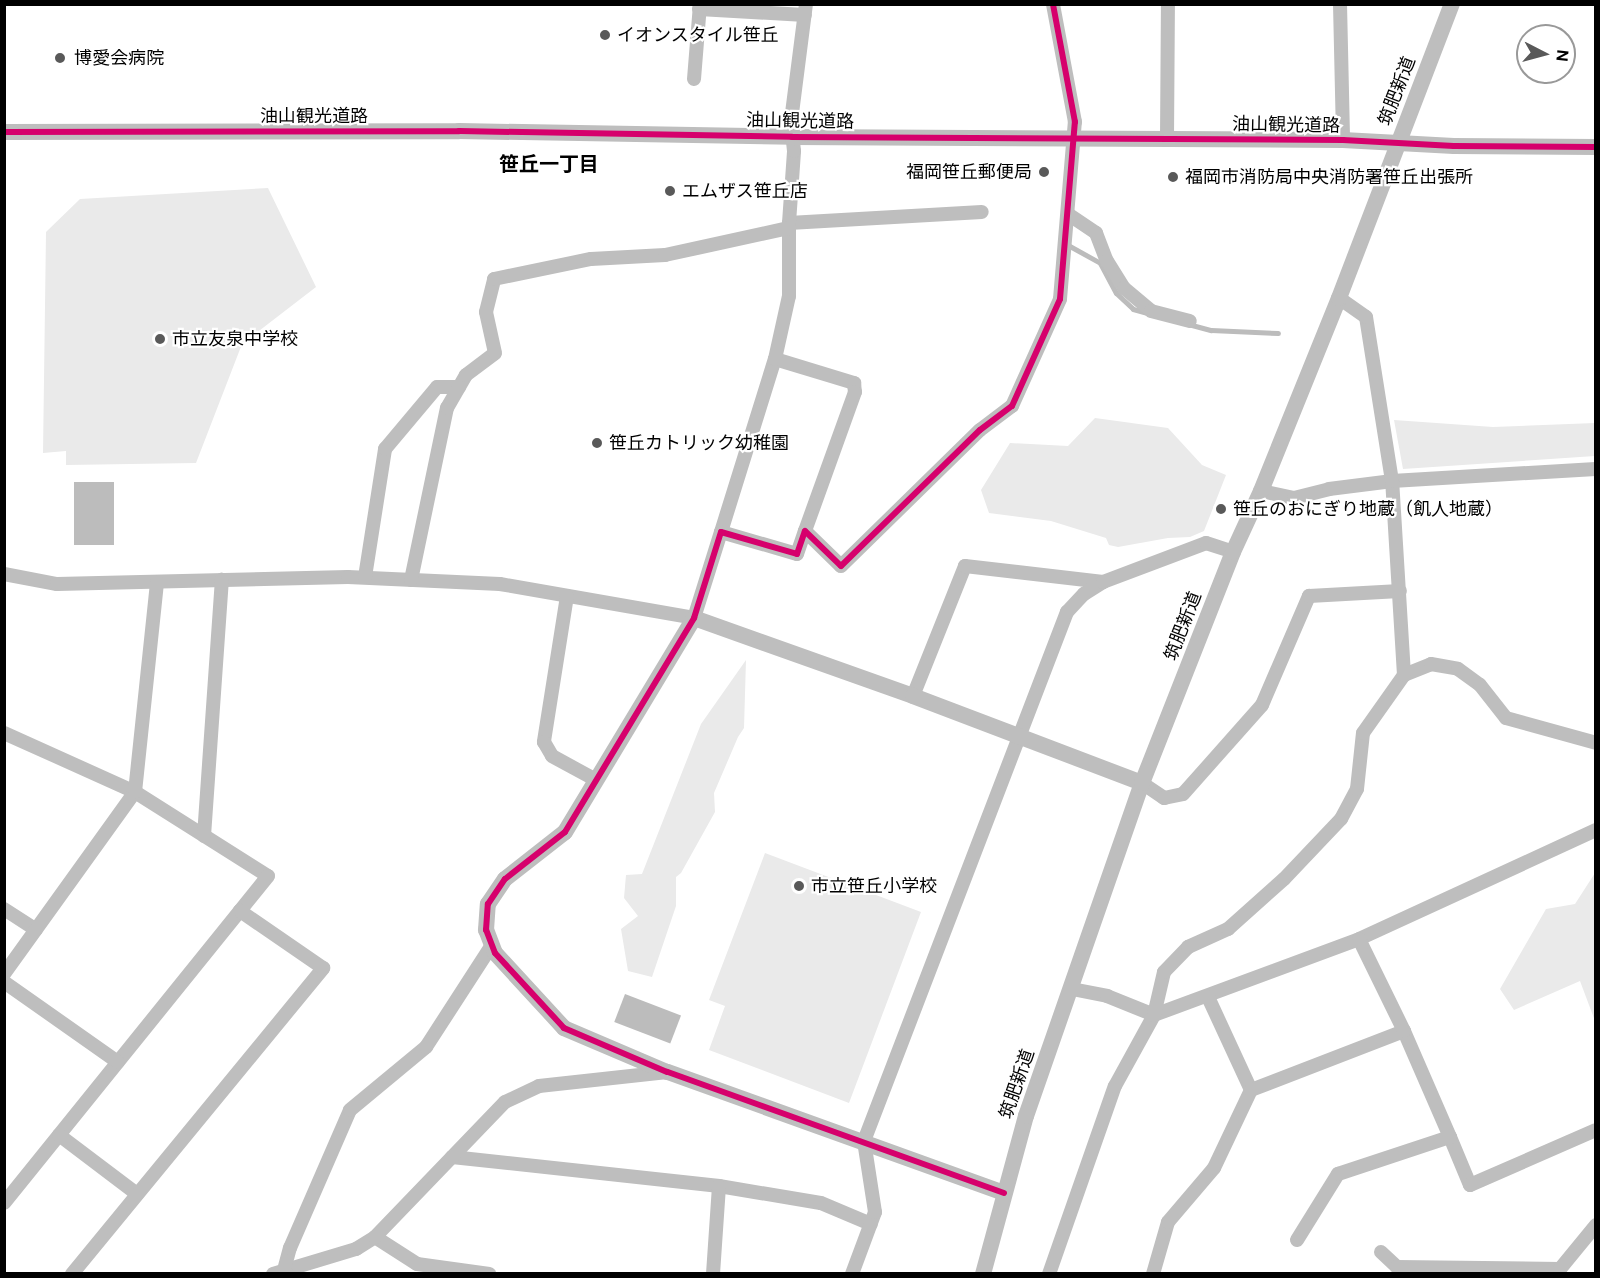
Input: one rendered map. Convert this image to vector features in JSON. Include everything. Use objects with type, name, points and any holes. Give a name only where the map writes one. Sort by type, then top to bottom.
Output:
[{"type":"street","points":[[805,531],[842,566],[980,430],[1012,406],[1060,299],[1075,122],[1053,4]]},
{"type":"street","points":[[1167,138],[1168,4]]},
{"type":"street","points":[[1340,4],[1343,140]]},
{"type":"street","name":"筑肥新道","points":[[983,1274],[1026,1116],[1142,783],[1233,552],[1261,491],[1339,298],[1452,4]]},
{"type":"street","points":[[694,79],[700,7],[806,10],[791,121],[789,296],[775,359],[694,618],[565,832],[505,879],[488,904],[486,930],[495,952],[564,1028],[666,1072],[1004,1193]]},
{"type":"street","name":"油山観光道路","points":[[4,132],[459,131],[792,137],[1343,140],[1596,147]]},
{"type":"street","points":[[411,580],[447,408],[466,375],[495,353],[486,312],[494,279],[591,259],[664,255],[789,226],[982,212]]},
{"type":"street","points":[[1068,214],[1096,233],[1107,261],[1124,288],[1151,310],[1190,321]]},
{"type":"street","points":[[1339,298],[1366,317],[1392,481],[1404,675]]},
{"type":"street","points":[[721,532],[797,554],[855,392],[854,383],[775,359]]},
{"type":"street","points":[[365,578],[385,449],[437,387],[459,387]]},
{"type":"street","points":[[1261,491],[1294,498],[1329,489],[1392,481],[1596,469]]},
{"type":"street","points":[[852,1274],[875,1212],[864,1141],[1066,612],[1084,594],[1103,582],[1206,543],[1233,552]]},
{"type":"street","points":[[913,696],[965,566],[1103,582]]},
{"type":"street","points":[[4,574],[57,584],[365,578],[500,584],[694,618],[913,696],[1142,783],[1164,798],[1183,794],[1263,705],[1309,596],[1400,591]]},
{"type":"street","points":[[204,836],[222,580]]},
{"type":"street","points":[[4,974],[135,792],[157,582]]},
{"type":"street","points":[[567,596],[544,742],[552,756],[596,780]]},
{"type":"street","points":[[1049,1274],[1115,1086],[1154,1015],[1164,972],[1188,947],[1228,928],[1284,879],[1341,819],[1357,789],[1363,733],[1404,675],[1431,664],[1458,669],[1480,686],[1506,718],[1596,744]]},
{"type":"street","points":[[4,733],[135,792],[268,876],[4,1203]]},
{"type":"street","points":[[1072,988],[1107,996],[1154,1015],[1208,997],[1359,939],[1596,830]]},
{"type":"street","points":[[4,909],[36,930]]},
{"type":"street","points":[[72,1274],[323,968],[240,911]]},
{"type":"street","points":[[1359,939],[1404,1030],[1470,1185],[1596,1130]]},
{"type":"street","points":[[281,1272],[350,1110],[426,1047],[492,945]]},
{"type":"street","points":[[4,982],[118,1062]]},
{"type":"street","points":[[1208,997],[1251,1090]]},
{"type":"street","points":[[1153,1274],[1168,1222],[1214,1168],[1251,1090],[1404,1030]]},
{"type":"street","points":[[281,1272],[356,1249],[375,1237],[505,1102],[539,1086],[666,1072]]},
{"type":"street","points":[[59,1136],[137,1194]]},
{"type":"street","points":[[1297,1240],[1338,1174],[1450,1137]]},
{"type":"street","points":[[452,1157],[719,1186],[821,1203],[871,1224]]},
{"type":"street","points":[[713,1274],[719,1186]]},
{"type":"street","points":[[1381,1252],[1397,1267],[1560,1269],[1596,1225]]},
{"type":"street","points":[[375,1237],[417,1264],[489,1274]]},
{"type":"shaded area","points":[[268,188],[316,287],[242,344],[196,463],[66,465],[66,451],[43,453],[46,232],[80,199]]},
{"type":"shaded area","points":[[1095,418],[1168,428],[1202,465],[1226,475],[1204,531],[1190,537],[1168,538],[1118,547],[1109,545],[1106,538],[1051,521],[989,513],[981,490],[1010,443],[1068,446]]},
{"type":"shaded area","points":[[1394,420],[1493,427],[1595,423],[1595,456],[1403,469]]},
{"type":"shaded area","points":[[74,482],[114,482],[114,545],[74,545]]},
{"type":"shaded area","points":[[746,660],[744,728],[714,793],[715,812],[681,873],[676,877],[676,906],[652,977],[628,971],[621,929],[638,916],[624,898],[626,875],[642,874],[701,724]]},
{"type":"shaded area","points":[[765,853],[921,912],[849,1103],[709,1050],[725,1006],[709,1000]]},
{"type":"shaded area","points":[[1595,873],[1595,1021],[1580,981],[1514,1010],[1500,989],[1546,909],[1575,904]]},
{"type":"shaded area","points":[[625,994],[681,1016],[670,1044],[614,1022]]},
{"type":"waterway","points":[[1066,244],[1100,263],[1116,293],[1133,309],[1147,313]]},
{"type":"waterway","points":[[1188,324],[1211,330],[1278,333]]},
{"type":"cycle path","points":[[1004,1193],[667,1072],[564,1028],[495,953],[486,930],[488,904],[505,879],[565,832],[694,618],[721,532],[797,554],[805,531],[841,566],[980,430],[1012,406],[1060,299],[1075,122],[1053,4]]},
{"type":"cycle path","points":[[4,132],[459,131],[792,137],[1343,140],[1454,146],[1596,147]]},
{"type":"place","name":"イオンスタイル笹丘","points":[[605,35]]},
{"type":"place","name":"博愛会病院","points":[[60,58]]},
{"type":"place","name":"福岡笹丘郵便局","points":[[1044,172]]},
{"type":"place","name":"福岡市消防局中央消防署笹丘出張所","points":[[1173,177]]},
{"type":"place","name":"エムザス笹丘店","points":[[670,191]]},
{"type":"place","name":"市立友泉中学校","points":[[160,339]]},
{"type":"place","name":"笹丘カトリック幼稚園","points":[[597,443]]},
{"type":"place","name":"笹丘のおにぎり地蔵（飢人地蔵）","points":[[1221,509]]},
{"type":"place","name":"市立笹丘小学校","points":[[799,886]]},
{"type":"district","name":"笹丘一丁目","points":[[549,164]]}]
